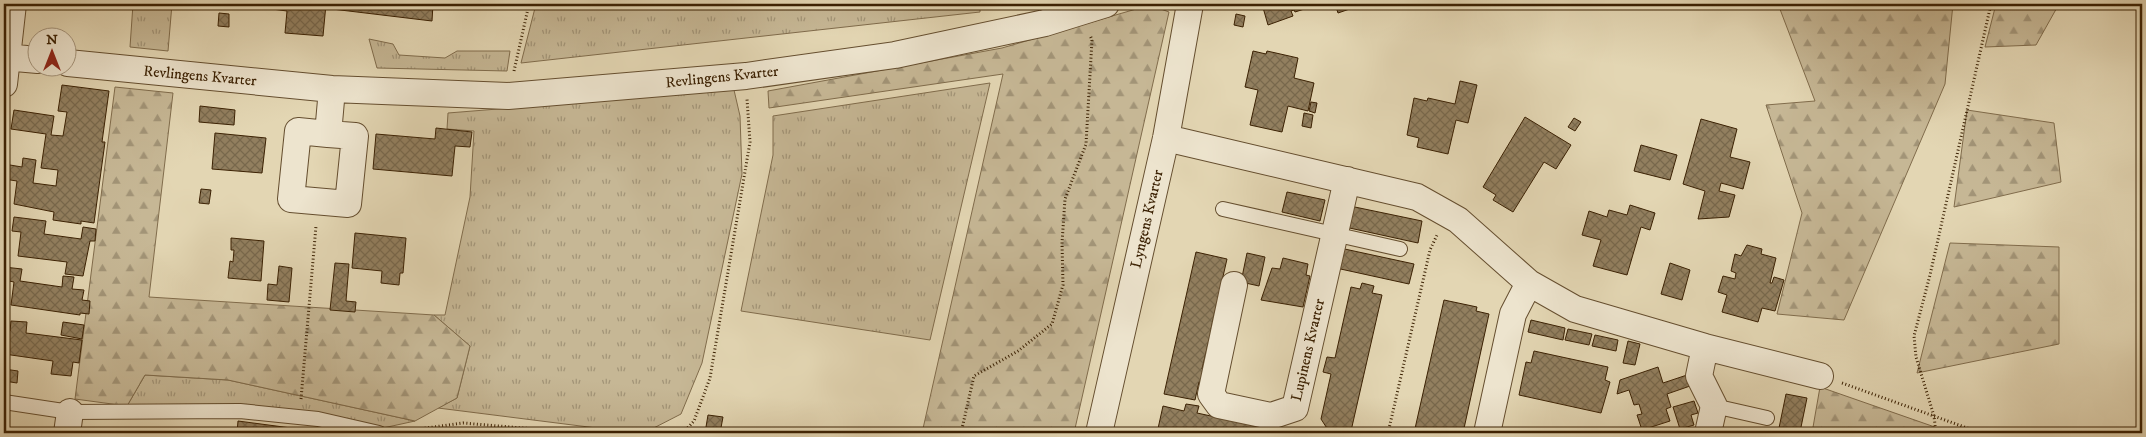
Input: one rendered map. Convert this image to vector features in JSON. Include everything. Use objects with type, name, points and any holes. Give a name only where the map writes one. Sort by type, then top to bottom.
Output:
[{"type":"street","points":[[4,84],[5,57],[13,4]]},
{"type":"street","name":"Revlingens Kvarter","points":[[78,64],[332,89],[508,96],[746,76],[895,55],[1045,23],[1106,4]]},
{"type":"street","name":"Lyngens Kvarter","points":[[1099,433],[1166,138],[1190,4]]},
{"type":"street","points":[[5,57],[28,59]]},
{"type":"street","points":[[328,134],[332,89]]},
{"type":"street","points":[[298,131],[328,134],[355,136],[348,204],[291,199],[298,131]]},
{"type":"street","points":[[1166,138],[1417,197],[1458,220],[1529,283],[1576,309],[1706,347],[1820,376]]},
{"type":"street","name":"Lupinens Kvarter","points":[[1234,285],[1211,394],[1219,405],[1271,416],[1295,408],[1346,180]]},
{"type":"street","points":[[1487,433],[1513,314],[1529,283]]},
{"type":"street","points":[[1706,347],[1700,376],[1714,406],[1708,433]]},
{"type":"lane","points":[[1223,209],[1400,249]]},
{"type":"lane","points":[[4,402],[68,423],[240,411],[318,419],[379,433]]},
{"type":"lane","points":[[1714,406],[1767,418]]},
{"type":"path","points":[[508,96],[529,4]]},
{"type":"path","points":[[1936,433],[1934,416],[1916,357],[1914,336],[1930,276],[1991,4]]},
{"type":"path","points":[[961,433],[974,376],[1018,351],[1052,324],[1063,285],[1062,243],[1065,199],[1086,144],[1092,40],[1080,12]]},
{"type":"path","points":[[683,433],[694,421],[710,378],[744,187],[750,142],[746,76]]},
{"type":"path","points":[[299,417],[318,202]]},
{"type":"path","points":[[1388,433],[1430,250],[1445,213]]},
{"type":"path","points":[[1820,376],[1981,433]]},
{"type":"path","points":[[389,433],[463,423],[581,433]]},
{"type":"green space","points":[[133,4],[172,4],[168,51],[130,47]]},
{"type":"green space","points":[[536,4],[980,4],[980,12],[521,63]]},
{"type":"green space","points":[[1778,4],[1953,4],[1945,84],[1844,320],[1777,314],[1802,213],[1766,105],[1815,101]]},
{"type":"green space","points":[[1996,4],[2059,4],[2036,45],[1985,47]]},
{"type":"green space","points":[[1150,5],[1169,12],[1074,433],[922,433],[1003,74],[769,108],[768,91],[1002,48]]},
{"type":"green space","points":[[369,39],[393,44],[399,55],[445,58],[457,51],[510,51],[507,71],[377,68]]},
{"type":"green space","points":[[990,83],[930,340],[741,311],[773,155],[773,116]]},
{"type":"green space","points":[[115,87],[173,93],[149,297],[434,315],[470,346],[457,398],[415,421],[228,380],[145,375],[127,406],[75,399]]},
{"type":"green space","points":[[734,90],[740,116],[742,174],[702,363],[681,414],[644,433],[636,433],[438,408],[457,398],[470,346],[434,315],[445,315],[470,197],[474,131],[447,129],[448,113]]},
{"type":"green space","points":[[1967,110],[2054,123],[2061,182],[1954,207]]},
{"type":"green space","points":[[1950,243],[2059,247],[2059,344],[1917,373]]},
{"type":"green space","points":[[145,375],[228,380],[415,421],[383,428],[127,406]]},
{"type":"green space","points":[[1820,387],[1952,433],[1812,433]]},
{"type":"building","points":[[272,4],[326,4],[323,36],[285,33],[287,11],[272,9]]},
{"type":"building","points":[[333,4],[433,4],[432,21],[332,9]]},
{"type":"building","points":[[1262,4],[1320,4],[1295,12],[1294,10],[1291,11],[1293,16],[1268,25]]},
{"type":"building","points":[[1335,4],[1364,4],[1338,13]]},
{"type":"building","points":[[2141,4],[2142,22],[2139,22]]},
{"type":"building","points":[[219,13],[229,14],[229,27],[218,26]]},
{"type":"building","points":[[1236,14],[1245,16],[1243,27],[1234,25]]},
{"type":"building","points":[[1253,51],[1266,54],[1267,51],[1298,58],[1294,78],[1314,83],[1308,111],[1288,106],[1282,132],[1250,125],[1258,90],[1245,87]]},
{"type":"building","points":[[1460,81],[1477,85],[1468,123],[1456,120],[1448,154],[1417,147],[1419,138],[1407,135],[1414,98],[1427,101],[1428,98],[1455,104]]},
{"type":"building","points":[[62,85],[109,91],[102,142],[105,142],[94,223],[81,221],[81,224],[53,220],[54,212],[14,204],[17,181],[4,179],[4,164],[22,167],[23,158],[36,160],[33,183],[56,186],[58,170],[41,168],[46,134],[11,129],[14,110],[54,116],[51,135],[63,136],[67,112],[58,111]]},
{"type":"building","points":[[1311,102],[1317,103],[1315,113],[1309,111]]},
{"type":"building","points":[[200,106],[235,110],[234,125],[199,122]]},
{"type":"building","points":[[1304,113],[1313,115],[1311,128],[1302,126]]},
{"type":"building","points":[[1525,117],[1571,145],[1556,169],[1544,162],[1513,212],[1493,200],[1496,195],[1483,187]]},
{"type":"building","points":[[1574,118],[1581,122],[1575,131],[1568,127]]},
{"type":"building","points":[[1701,119],[1737,129],[1730,157],[1750,162],[1743,189],[1721,183],[1719,191],[1735,195],[1729,217],[1698,219],[1705,191],[1683,184]]},
{"type":"building","points":[[436,128],[472,132],[470,147],[455,146],[452,176],[373,169],[376,134],[435,139]]},
{"type":"building","points":[[215,133],[266,138],[262,173],[212,169]]},
{"type":"building","points":[[1641,145],[1677,155],[1670,180],[1634,171]]},
{"type":"building","points":[[201,189],[211,190],[209,204],[199,203]]},
{"type":"building","points":[[1287,192],[1325,200],[1320,221],[1282,212]]},
{"type":"building","points":[[1630,205],[1655,213],[1650,230],[1641,227],[1627,275],[1593,266],[1601,240],[1582,235],[1589,211],[1607,217],[1609,210],[1627,215]]},
{"type":"building","points":[[1350,206],[1422,221],[1418,243],[1345,227]]},
{"type":"building","points":[[14,217],[46,221],[44,234],[81,239],[83,227],[96,229],[95,241],[90,241],[83,276],[65,274],[67,262],[18,256],[21,232],[12,231]]},
{"type":"building","points":[[355,233],[406,238],[403,273],[400,273],[399,285],[381,283],[382,271],[352,268]]},
{"type":"building","points":[[231,238],[264,241],[261,281],[228,278],[230,261],[233,262],[234,250],[231,250]]},
{"type":"building","points":[[1747,245],[1762,249],[1761,254],[1776,258],[1770,283],[1772,283],[1774,277],[1784,280],[1775,311],[1762,308],[1758,322],[1722,312],[1727,295],[1718,292],[1723,276],[1735,279],[1736,273],[1731,271],[1735,254],[1741,256]]},
{"type":"building","points":[[1340,248],[1414,264],[1409,284],[1336,268]]},
{"type":"building","points":[[1196,252],[1227,259],[1211,329],[1219,331],[1217,338],[1210,336],[1202,369],[1210,370],[1207,384],[1199,382],[1195,400],[1164,394]]},
{"type":"building","points":[[1247,253],[1265,257],[1259,286],[1241,282]]},
{"type":"building","points":[[1283,258],[1308,264],[1306,275],[1310,276],[1303,307],[1261,300],[1272,268],[1280,269]]},
{"type":"building","points":[[335,263],[349,264],[346,301],[356,302],[355,312],[330,310]]},
{"type":"building","points":[[1670,263],[1690,270],[1682,300],[1661,294]]},
{"type":"building","points":[[279,266],[292,268],[289,302],[267,300],[268,284],[277,285]]},
{"type":"building","points":[[4,267],[22,269],[20,281],[62,287],[63,276],[74,277],[72,289],[84,290],[82,300],[90,301],[89,314],[80,313],[80,315],[11,305],[14,282],[4,280]]},
{"type":"building","points":[[1362,283],[1374,286],[1372,293],[1382,295],[1351,431],[1348,430],[1347,433],[1330,433],[1321,419],[1331,374],[1323,372],[1327,357],[1335,358],[1351,287],[1360,289]]},
{"type":"building","points":[[1444,300],[1477,307],[1476,311],[1489,314],[1463,433],[1414,433]]},
{"type":"building","points":[[1531,320],[1565,328],[1563,340],[1528,332]]},
{"type":"building","points":[[11,321],[27,322],[26,333],[82,340],[79,363],[73,362],[71,376],[51,374],[53,361],[4,354],[7,331],[10,331]]},
{"type":"building","points":[[63,322],[84,325],[82,339],[61,335]]},
{"type":"building","points":[[1568,329],[1592,334],[1589,345],[1565,340]]},
{"type":"building","points":[[1595,335],[1618,340],[1616,351],[1592,346]]},
{"type":"building","points":[[1628,341],[1640,344],[1635,365],[1623,363]]},
{"type":"building","points":[[1534,351],[1608,367],[1605,380],[1610,382],[1601,413],[1519,395],[1526,362],[1531,363]]},
{"type":"building","points":[[1658,367],[1663,383],[1690,374],[1693,385],[1667,394],[1671,407],[1666,409],[1670,421],[1642,430],[1637,415],[1642,414],[1639,404],[1634,405],[1629,390],[1617,394],[1620,380]]},
{"type":"building","points":[[4,369],[18,371],[17,383],[4,381]]},
{"type":"building","points":[[1786,394],[1807,398],[1800,432],[1779,428]]},
{"type":"building","points":[[1694,401],[1698,413],[1691,415],[1694,425],[1680,429],[1673,407]]},
{"type":"building","points":[[1186,404],[1199,406],[1197,413],[1290,433],[1157,433],[1163,406],[1184,411]]},
{"type":"building","points":[[708,415],[723,417],[720,433],[705,433]]},
{"type":"building","points":[[238,421],[291,428],[290,433],[237,433]]}]
